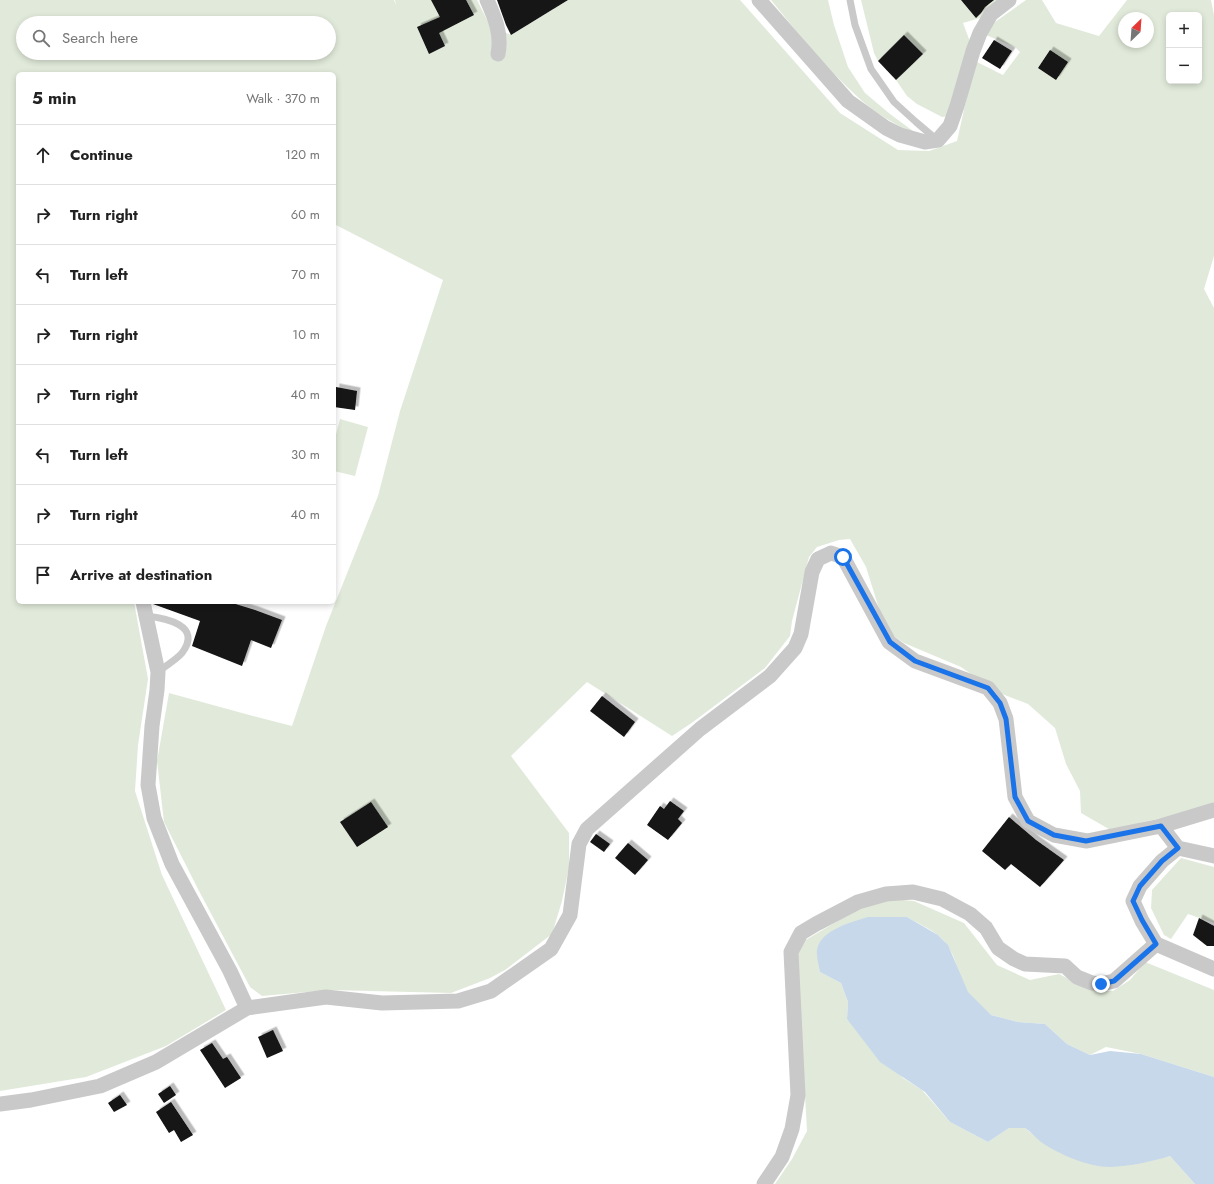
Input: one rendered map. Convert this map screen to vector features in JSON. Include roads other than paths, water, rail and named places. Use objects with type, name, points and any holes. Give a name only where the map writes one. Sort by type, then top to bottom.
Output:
[{"type":"street","points":[[487,0],[499,31],[500,44],[498,54]]},
{"type":"street","points":[[759,0],[848,102],[886,128],[900,135],[925,142],[938,140],[950,126],[958,106],[973,51],[980,33],[992,14],[1009,0]]},
{"type":"street","points":[[0,1104],[31,1100],[100,1086],[156,1062],[247,1008],[326,997],[382,1003],[458,1001],[491,991],[551,949],[570,915],[579,844],[587,829],[700,729],[770,676],[795,648],[801,634],[812,572],[818,559],[831,553],[843,557],[890,642],[915,661],[988,688],[1000,703],[1006,719],[1015,797],[1028,821],[1054,835],[1086,841],[1161,826],[1214,810]]},
{"type":"street","points":[[144,609],[158,672],[152,726],[148,785],[154,818],[172,864],[230,971],[247,1008]]},
{"type":"street","points":[[1161,826],[1178,848],[1214,856]]},
{"type":"street","points":[[1178,848],[1162,861],[1140,886],[1133,901],[1156,944],[1214,970]]},
{"type":"street","points":[[764,1184],[782,1157],[792,1129],[798,1096],[791,952],[801,933],[858,902],[886,894],[913,892],[942,899],[970,914],[986,928],[998,948],[1014,959],[1025,964],[1065,966],[1077,977],[1092,983],[1101,984],[1114,981],[1156,944]]},
{"type":"lane","points":[[850,0],[855,25],[871,69],[894,102],[938,140]]},
{"type":"lane","points":[[144,609],[162,618],[176,622],[184,627],[187,636],[186,646],[181,654],[158,672]]},
{"type":"water","points":[[868,917],[907,917],[938,935],[948,945],[968,992],[991,1015],[1018,1022],[1045,1024],[1067,1044],[1090,1055],[1110,1051],[1141,1054],[1214,1077],[1214,1184],[1195,1184],[1170,1156],[1133,1165],[1110,1167],[1092,1165],[1056,1151],[1041,1142],[1025,1128],[1009,1128],[988,1142],[950,1122],[925,1092],[880,1062],[847,1019],[848,1002],[841,983],[820,972],[817,950],[819,943],[824,937],[838,928]]}]
